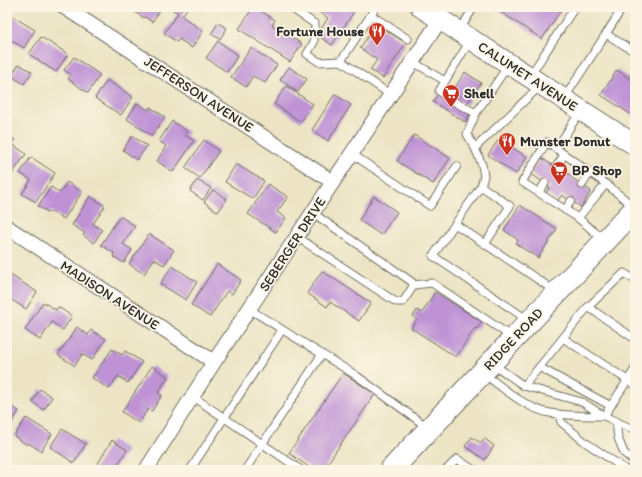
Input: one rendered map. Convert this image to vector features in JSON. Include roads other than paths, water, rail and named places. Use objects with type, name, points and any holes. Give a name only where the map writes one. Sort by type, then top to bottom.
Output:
[{"type":"main road","name":"CALUMET AVENUE","points":[[421,7],[441,16],[465,36],[635,145]]},
{"type":"main road","name":"RIDGE ROAD","points":[[391,470],[635,208]]},
{"type":"street","name":"JEFFERSON AVENUE","points":[[64,7],[333,182]]},
{"type":"street","name":"SEBERGER DRIVE","points":[[146,470],[214,362],[413,62],[441,16]]},
{"type":"street","name":"MADISON AVENUE","points":[[7,227],[214,362]]},
{"type":"lane","points":[[290,7],[315,24],[314,42],[307,54],[319,62],[341,61],[391,95]]},
{"type":"lane","points":[[341,61],[376,7]]},
{"type":"lane","points":[[474,7],[465,36],[439,91],[458,104],[476,113]]},
{"type":"lane","points":[[475,148],[536,81],[575,7]]},
{"type":"lane","points":[[564,99],[623,7]]},
{"type":"lane","points":[[371,15],[408,39]]},
{"type":"lane","points":[[606,34],[635,52]]},
{"type":"lane","points":[[413,62],[445,81]]},
{"type":"lane","points":[[510,64],[476,113],[467,134],[482,164],[484,176],[481,186],[433,256],[530,321]]},
{"type":"lane","points":[[556,149],[582,110]]},
{"type":"lane","points":[[605,240],[578,218],[522,182],[547,142],[606,184],[635,208]]},
{"type":"lane","points":[[352,154],[430,206],[457,166]]},
{"type":"lane","points":[[556,167],[564,155]]},
{"type":"lane","points":[[582,185],[590,173]]},
{"type":"lane","points":[[539,192],[545,184]]},
{"type":"lane","points":[[578,218],[606,184]]},
{"type":"lane","points":[[481,186],[510,206],[485,244]]},
{"type":"lane","points":[[565,210],[571,201]]},
{"type":"lane","points":[[313,213],[412,282],[413,285]]},
{"type":"lane","points":[[455,224],[557,292]]},
{"type":"lane","points":[[297,237],[396,302],[403,302],[413,285]]},
{"type":"lane","points":[[524,386],[588,307],[624,273],[635,280]]},
{"type":"lane","points":[[413,285],[432,282],[514,338]]},
{"type":"lane","points":[[588,307],[635,339]]},
{"type":"lane","points":[[249,309],[357,376],[430,429]]},
{"type":"lane","points":[[190,470],[282,330]]},
{"type":"lane","points":[[563,338],[635,385]]},
{"type":"lane","points":[[245,470],[322,354]]},
{"type":"lane","points":[[539,367],[611,406]]},
{"type":"lane","points":[[487,368],[524,386],[582,402],[604,416],[635,430]]},
{"type":"lane","points":[[487,368],[510,394],[527,404],[544,411],[576,416],[604,416]]},
{"type":"lane","points":[[604,416],[635,369]]},
{"type":"lane","points":[[192,396],[301,470]]},
{"type":"lane","points":[[559,414],[561,422],[585,442],[626,470]]},
{"type":"lane","points":[[616,421],[618,438],[624,453],[635,462]]},
{"type":"lane","points":[[446,470],[457,459],[474,470]]},
{"type":"place","name":"Fortune House","points":[[377,46]]},
{"type":"place","name":"Shell","points":[[451,108]]},
{"type":"place","name":"Munster Donut","points":[[507,156]]},
{"type":"place","name":"BP Shop","points":[[559,185]]}]
